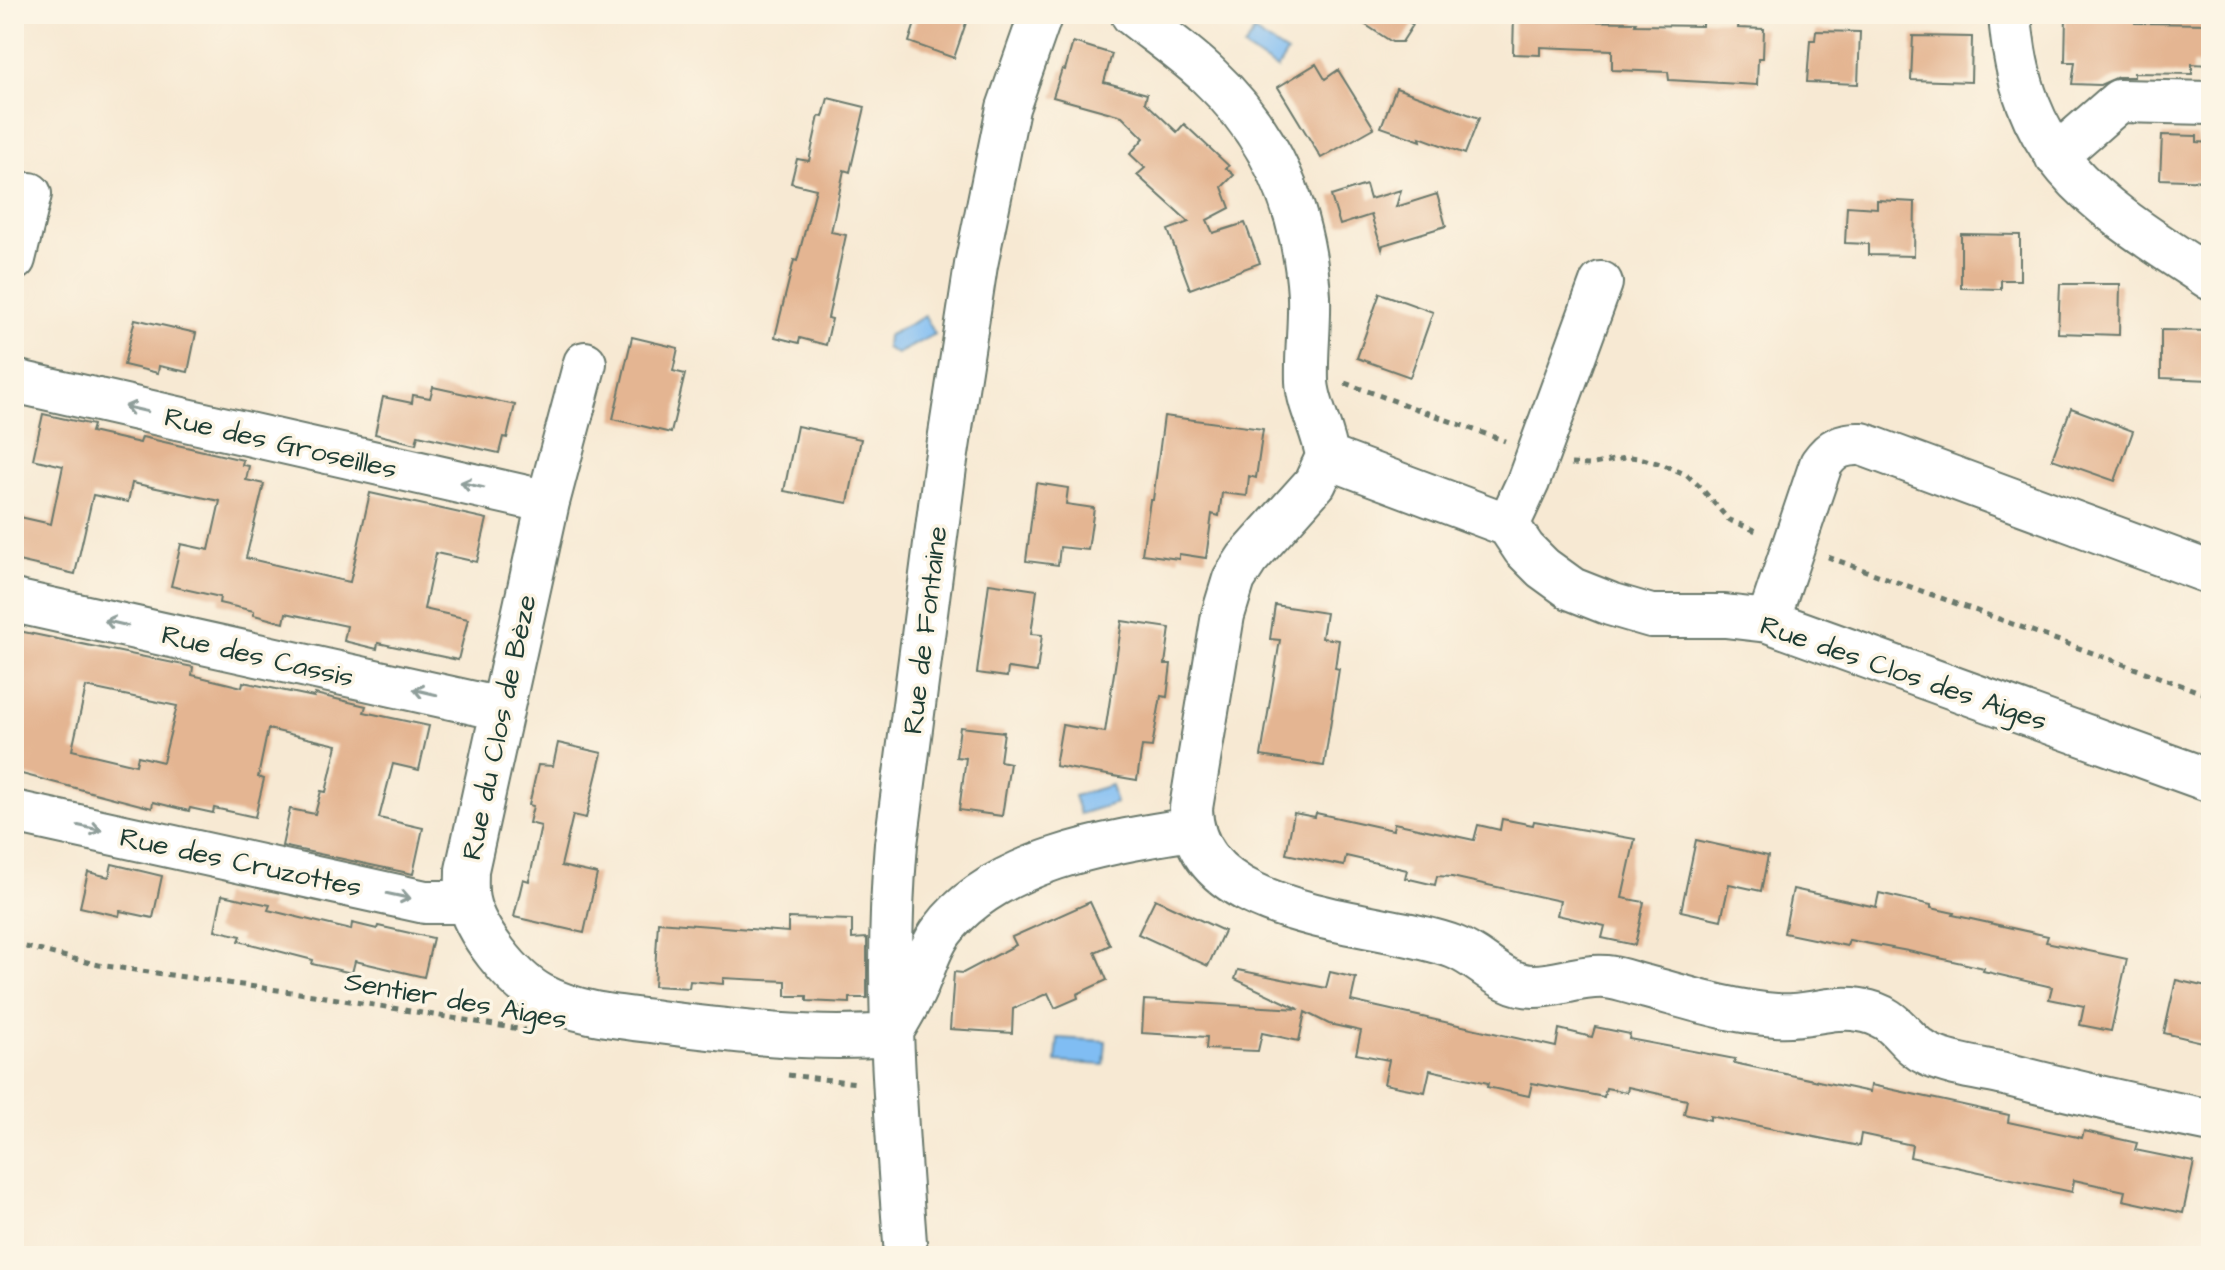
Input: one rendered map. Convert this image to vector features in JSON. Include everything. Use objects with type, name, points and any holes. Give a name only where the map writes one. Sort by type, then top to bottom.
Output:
[{"type":"street","name":"Rue de Fontaine","points":[[906,1256],[890,1035],[892,882],[896,844],[945,467],[983,225],[1008,108],[1041,14]]},
{"type":"street","points":[[1132,14],[1209,75],[1254,127],[1274,160],[1300,227],[1309,297],[1307,383],[1312,407],[1325,438],[1327,457],[1315,483],[1247,559],[1234,579],[1223,615],[1191,808],[1192,829],[1205,853],[1229,879],[1254,895],[1283,907],[1455,947],[1508,981],[1535,986],[1570,979],[1606,977],[1750,1013],[1780,1016],[1801,1016],[1837,1008],[1862,1010],[1881,1015],[1900,1028],[1928,1055],[2106,1100],[2211,1121]]},
{"type":"street","points":[[2010,14],[2013,49],[2025,96],[2039,129],[2070,175],[2099,202],[2211,279]]},
{"type":"street","points":[[2056,156],[2119,101],[2211,103]]},
{"type":"street","points":[[14,259],[30,194]]},
{"type":"street","points":[[1327,457],[1508,525],[1528,482],[1601,283]]},
{"type":"street","name":"Rue du Clos de Bèze","points":[[585,363],[548,502],[501,709],[467,870],[468,902],[485,937],[520,981],[541,995],[568,1006],[596,1014],[758,1035],[840,1039],[890,1035]]},
{"type":"street","name":"Rue des Groseilles","points":[[14,381],[548,502]]},
{"type":"street","points":[[1768,621],[1821,464],[1828,454],[1848,444],[1862,444],[2211,573]]},
{"type":"street","name":"Rue des Clos des Aiges","points":[[1508,525],[1524,549],[1543,568],[1572,589],[1610,604],[1651,616],[1725,616],[1768,621],[2211,781]]},
{"type":"street","name":"Rue des Cassis","points":[[14,601],[501,709]]},
{"type":"street","name":"Rue des Cruzottes","points":[[14,812],[425,902],[468,902]]},
{"type":"street","points":[[890,1035],[914,993],[940,933],[964,904],[994,885],[1054,860],[1118,842],[1192,829]]},
{"type":"path","name":"Sentier des Aiges","points":[[14,944],[99,965],[313,995],[538,1032]]},
{"type":"path","points":[[786,1075],[893,1084]]},
{"type":"water","points":[[1254,32],[1287,53],[1277,69],[1244,48]]},
{"type":"water","points":[[925,316],[935,334],[897,354],[886,348],[887,336]]},
{"type":"water","points":[[1111,785],[1116,803],[1080,814],[1074,796]]},
{"type":"water","points":[[1058,1038],[1106,1041],[1104,1065],[1056,1062]]},
{"type":"building","points":[[918,14],[969,14],[954,58],[909,42]]},
{"type":"building","points":[[1349,14],[1398,14],[1413,25],[1402,42],[1392,42]]},
{"type":"building","points":[[1514,14],[1566,14],[1566,21],[1636,22],[1635,25],[1702,26],[1702,20],[1739,21],[1738,28],[1764,29],[1763,58],[1758,58],[1757,85],[1669,80],[1668,72],[1612,70],[1612,50],[1540,47],[1540,55],[1513,54]]},
{"type":"building","points":[[2066,14],[2136,14],[2135,23],[2211,24],[2211,65],[2192,64],[2192,74],[2134,73],[2134,77],[2118,77],[2100,85],[2072,84],[2075,62],[2065,62]]},
{"type":"building","points":[[1816,31],[1860,32],[1858,84],[1807,82],[1810,40],[1815,40]]},
{"type":"building","points":[[1913,36],[1972,37],[1971,82],[1911,80]]},
{"type":"building","points":[[1073,42],[1112,54],[1104,82],[1147,94],[1145,102],[1177,132],[1184,124],[1229,166],[1226,168],[1234,175],[1222,187],[1230,208],[1207,220],[1213,233],[1245,223],[1260,263],[1190,289],[1168,230],[1189,222],[1137,175],[1145,168],[1130,154],[1144,138],[1122,116],[1053,97]]},
{"type":"building","points":[[1316,64],[1325,79],[1338,70],[1374,128],[1321,158],[1278,87]]},
{"type":"building","points":[[1396,88],[1479,118],[1465,154],[1420,137],[1421,141],[1381,127]]},
{"type":"building","points":[[828,98],[865,107],[850,172],[844,170],[831,232],[846,235],[828,318],[832,319],[826,345],[800,338],[799,343],[775,337],[816,189],[791,183],[797,159],[809,161],[819,116],[823,117]]},
{"type":"building","points":[[2162,135],[2197,136],[2197,142],[2211,143],[2211,181],[2160,179]]},
{"type":"building","points":[[1366,185],[1370,199],[1401,190],[1396,207],[1437,194],[1446,226],[1383,245],[1382,249],[1371,215],[1340,225],[1331,196]]},
{"type":"building","points":[[1877,200],[1915,202],[1914,256],[1868,255],[1868,244],[1845,243],[1847,206],[1877,208]]},
{"type":"building","points":[[1961,234],[2020,235],[2020,280],[2001,280],[2001,289],[1961,288]]},
{"type":"building","points":[[2060,284],[2120,284],[2119,335],[2058,333]]},
{"type":"building","points":[[1380,293],[1433,312],[1410,377],[1357,358]]},
{"type":"building","points":[[135,319],[196,333],[188,372],[159,366],[158,373],[124,365]]},
{"type":"building","points":[[2161,330],[2211,331],[2211,380],[2161,378]]},
{"type":"building","points":[[632,337],[678,348],[673,371],[685,374],[671,433],[613,419]]},
{"type":"building","points":[[433,387],[515,405],[507,438],[503,437],[499,453],[418,435],[416,444],[375,434],[383,397],[412,403],[413,395],[430,398]]},
{"type":"building","points":[[2071,408],[2133,431],[2115,481],[2052,459]]},
{"type":"building","points":[[43,414],[93,425],[91,432],[140,443],[142,437],[243,460],[242,465],[249,466],[246,480],[264,484],[246,558],[350,582],[370,493],[487,519],[477,562],[436,553],[424,609],[468,619],[458,660],[378,643],[377,649],[344,641],[347,626],[286,613],[284,623],[254,615],[254,611],[219,603],[220,597],[171,586],[181,544],[209,550],[220,501],[132,483],[128,502],[93,495],[75,574],[14,560],[14,540],[20,517],[51,524],[63,466],[33,459]]},
{"type":"building","points":[[1164,416],[1263,429],[1256,478],[1249,476],[1247,496],[1222,493],[1219,516],[1212,514],[1206,558],[1179,554],[1179,559],[1142,554]]},
{"type":"building","points":[[797,426],[861,439],[848,503],[784,491]]},
{"type":"building","points":[[1036,483],[1068,488],[1066,504],[1094,508],[1088,550],[1060,547],[1058,565],[1026,561]]},
{"type":"building","points":[[989,583],[1037,590],[1031,634],[1042,635],[1037,672],[1008,668],[1007,677],[977,673]]},
{"type":"building","points":[[1275,605],[1326,613],[1322,638],[1339,640],[1335,668],[1339,669],[1324,766],[1261,756],[1280,640],[1270,639]]},
{"type":"building","points":[[1122,621],[1170,628],[1165,664],[1171,664],[1167,697],[1161,696],[1152,747],[1142,746],[1137,780],[1055,766],[1062,725],[1105,732]]},
{"type":"building","points":[[14,630],[193,667],[192,675],[242,687],[243,682],[314,697],[315,694],[366,706],[364,712],[429,726],[419,770],[393,764],[379,818],[423,828],[413,874],[282,846],[290,809],[315,814],[321,791],[326,792],[337,745],[268,729],[258,777],[264,779],[255,817],[214,808],[213,813],[190,808],[189,811],[153,802],[152,808],[14,772]],"holes":[[[86,687],[177,706],[163,762],[138,756],[136,765],[72,750]]]},
{"type":"building","points":[[960,727],[1004,732],[1000,761],[1010,763],[1002,816],[959,810],[966,758],[956,757]]},
{"type":"building","points":[[558,743],[602,753],[586,818],[573,815],[561,866],[597,874],[584,933],[514,917],[523,879],[529,881],[541,826],[529,823],[533,806],[529,805],[538,765],[553,766]]},
{"type":"building","points":[[1294,813],[1315,817],[1316,813],[1393,830],[1394,823],[1474,840],[1478,825],[1500,830],[1502,819],[1533,825],[1534,821],[1635,839],[1622,898],[1644,902],[1635,945],[1602,938],[1605,926],[1557,915],[1560,901],[1452,877],[1437,876],[1435,885],[1405,878],[1407,870],[1346,856],[1344,866],[1286,854]]},
{"type":"building","points":[[1696,840],[1768,856],[1761,891],[1729,884],[1721,920],[1681,911]]},
{"type":"building","points":[[112,864],[162,876],[153,918],[120,911],[119,916],[80,907],[88,872],[109,877]]},
{"type":"building","points":[[1793,889],[1876,907],[1879,893],[1931,905],[1931,908],[1953,915],[2048,936],[2046,942],[2127,959],[2111,1031],[2080,1025],[2084,1006],[2049,999],[2052,987],[1908,951],[1849,940],[1847,946],[1784,933]]},
{"type":"building","points":[[222,895],[270,905],[268,910],[351,930],[352,923],[433,938],[424,977],[355,961],[352,973],[239,941],[241,936],[215,930]]},
{"type":"building","points":[[1155,899],[1224,931],[1208,966],[1138,934]]},
{"type":"building","points":[[1090,902],[1110,945],[1095,952],[1107,980],[1055,1008],[1048,993],[1013,1009],[1012,1033],[950,1029],[954,972],[963,973],[1016,945],[1012,937]]},
{"type":"building","points":[[788,918],[852,920],[852,939],[867,938],[867,998],[850,998],[850,1003],[807,1001],[807,996],[786,996],[786,981],[723,978],[723,984],[690,981],[689,988],[654,986],[658,922],[788,932]]},
{"type":"building","points":[[1238,970],[1326,988],[1330,972],[1356,978],[1351,1001],[1556,1047],[1559,1029],[1592,1037],[1595,1027],[1630,1034],[1629,1039],[1735,1059],[1734,1063],[1870,1092],[1871,1085],[2009,1115],[2008,1122],[2082,1138],[2084,1131],[2137,1143],[2135,1150],[2194,1162],[2183,1213],[2123,1200],[2125,1191],[2074,1180],[2072,1192],[1910,1157],[1912,1145],[1861,1134],[1859,1146],[1710,1116],[1710,1120],[1684,1114],[1687,1100],[1628,1087],[1627,1092],[1606,1088],[1604,1097],[1532,1083],[1529,1096],[1430,1070],[1425,1092],[1384,1084],[1389,1060],[1356,1054],[1361,1031],[1329,1024],[1305,1012],[1299,1041],[1262,1033],[1258,1051],[1206,1049],[1207,1037],[1142,1033],[1144,1000],[1299,1009],[1235,979]]},
{"type":"building","points":[[2176,980],[2211,988],[2211,1044],[2164,1033]]}]
